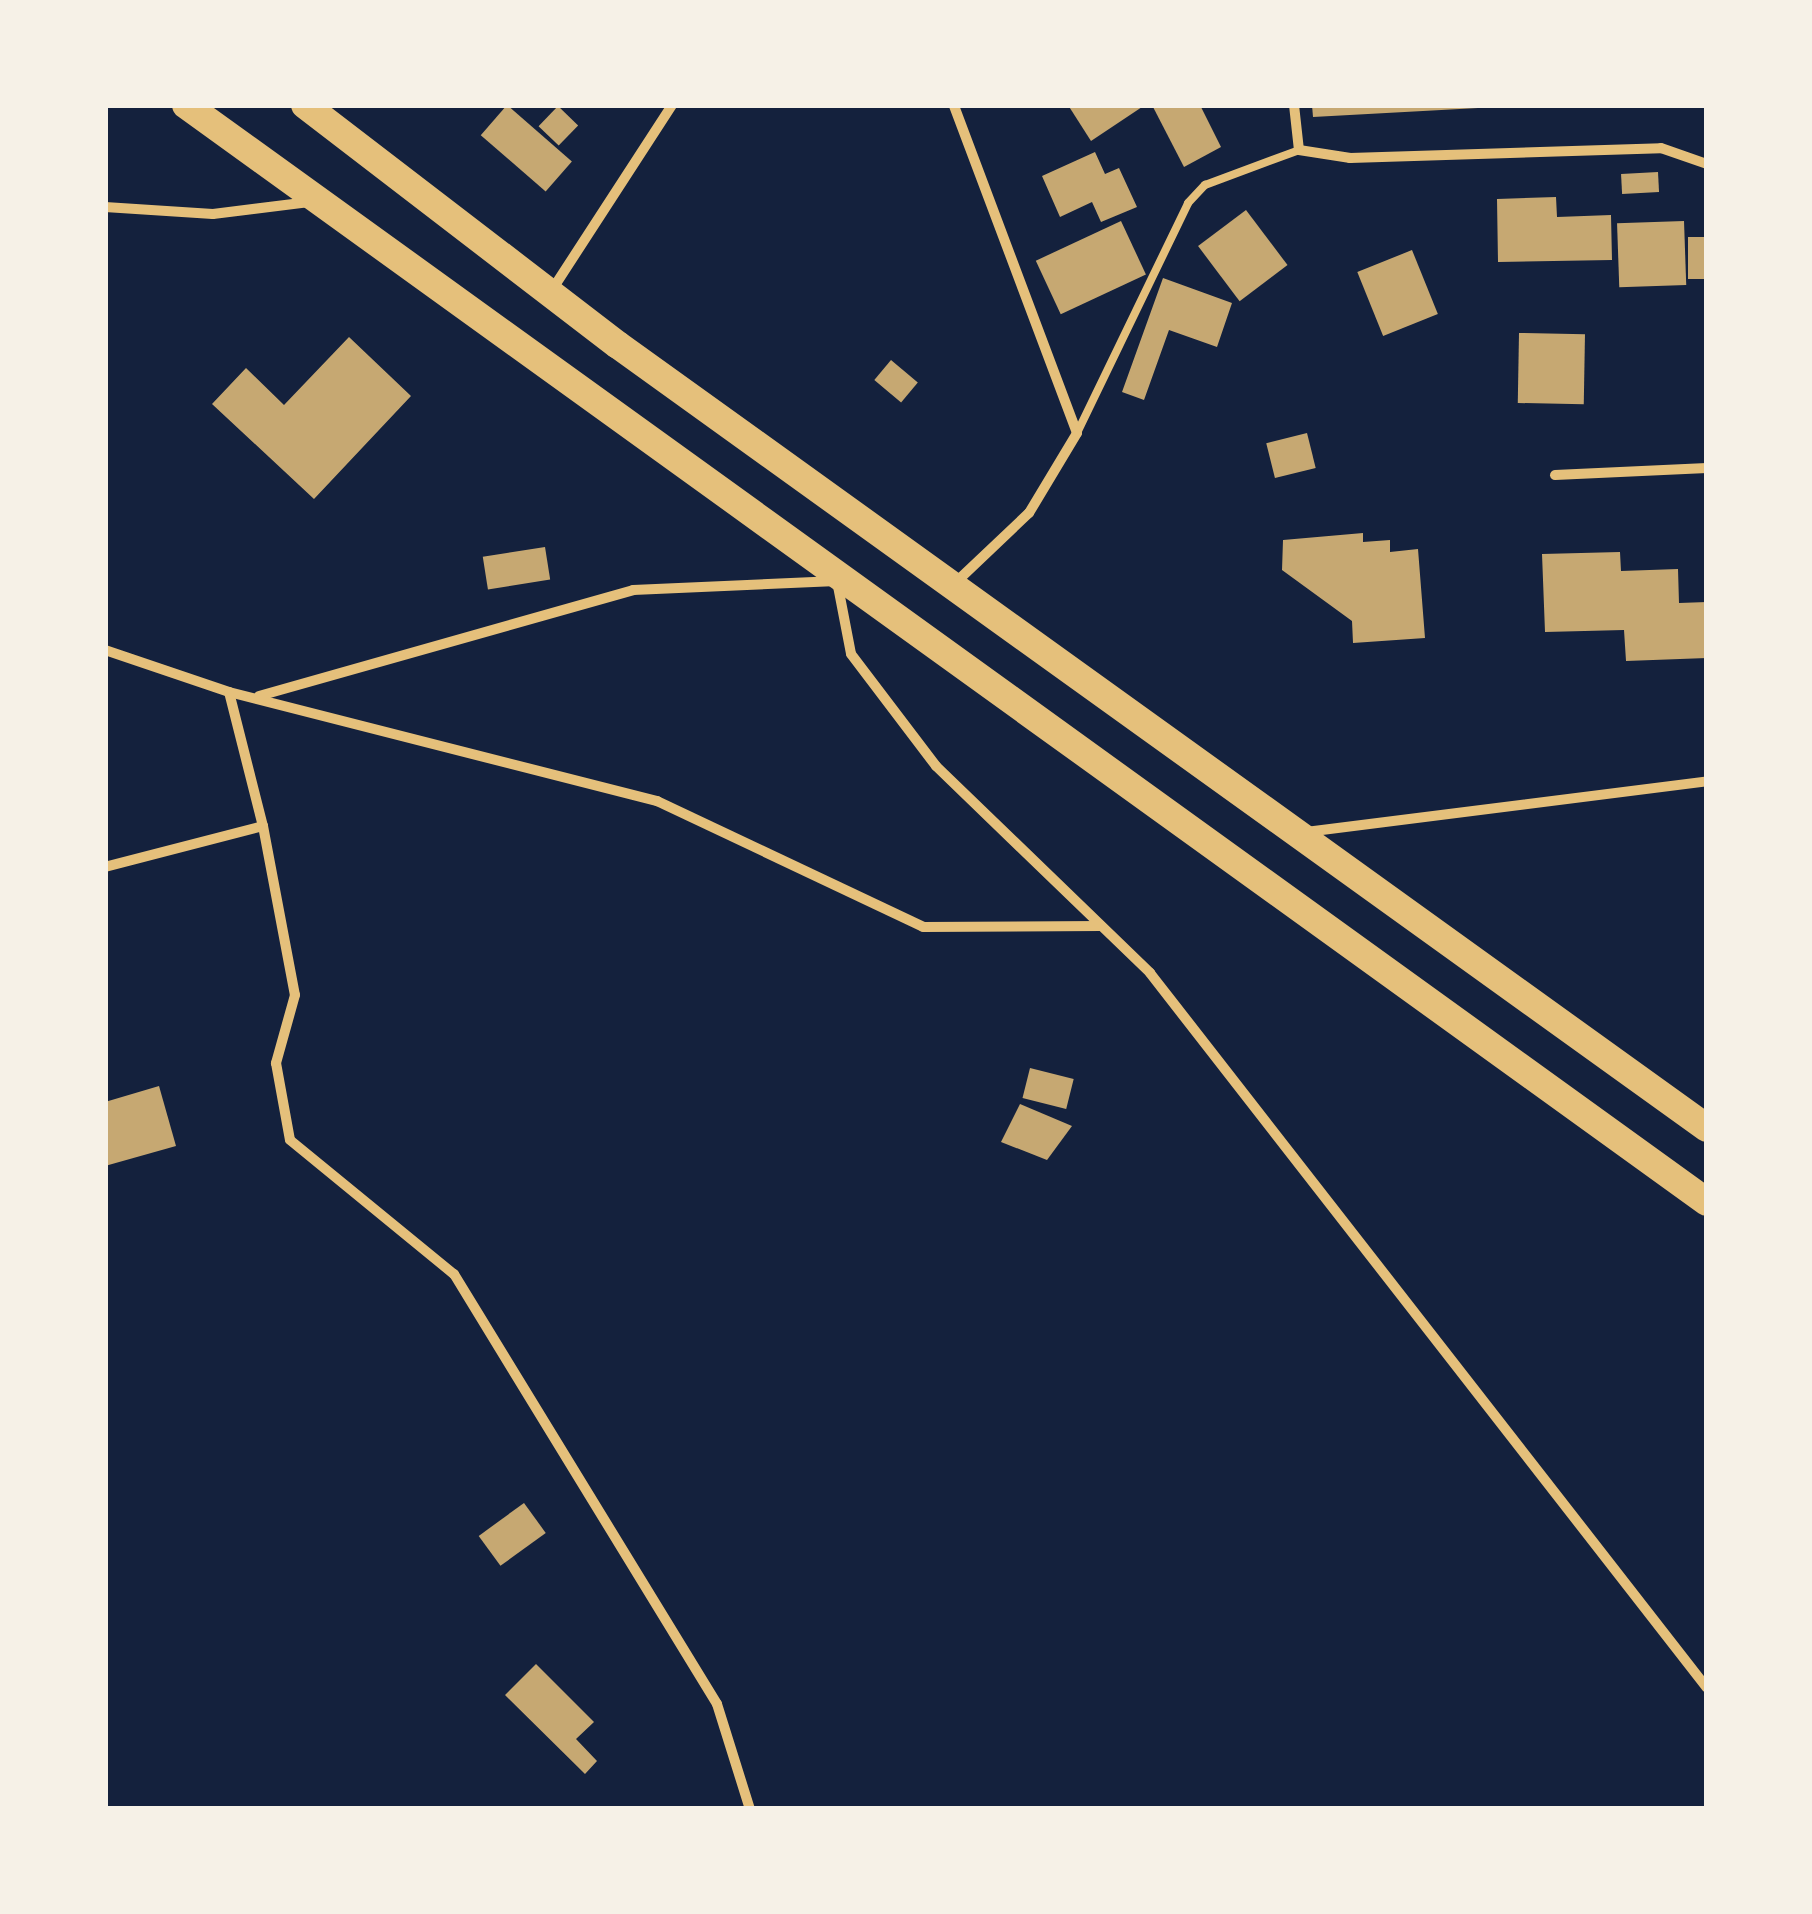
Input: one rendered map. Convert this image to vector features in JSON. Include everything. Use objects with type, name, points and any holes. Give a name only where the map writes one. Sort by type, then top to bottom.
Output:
[{"type":"highway","points":[[186,105],[837,581],[1707,1202]]},
{"type":"highway","points":[[305,105],[550,292],[1707,1128]]},
{"type":"street","points":[[550,292],[672,105]]},
{"type":"street","points":[[953,585],[1029,512],[1077,434],[954,105]]},
{"type":"street","points":[[1294,105],[1299,150],[1475,159],[1661,148],[1707,164]]},
{"type":"street","points":[[105,207],[213,214],[314,201]]},
{"type":"street","points":[[1555,475],[1707,468]]},
{"type":"street","points":[[259,696],[633,590],[837,581],[851,654],[925,752],[1150,973],[1707,1688]]},
{"type":"street","points":[[105,650],[229,692],[259,696],[657,802],[922,927],[1101,926]]},
{"type":"street","points":[[229,692],[262,826],[295,995],[276,1063],[290,1140],[454,1274],[717,1704],[750,1809]]},
{"type":"street","points":[[1297,834],[1707,781]]},
{"type":"street","points":[[105,867],[262,826]]},
{"type":"lane","points":[[1077,434],[1188,202],[1206,184],[1299,150]]},
{"type":"building","points":[[507,105],[572,161],[546,192],[481,135]]},
{"type":"building","points":[[1068,105],[1145,105],[1091,141]]},
{"type":"building","points":[[1152,105],[1200,105],[1221,147],[1184,167]]},
{"type":"building","points":[[1312,105],[1478,105],[1478,108],[1313,117]]},
{"type":"building","points":[[558,106],[578,125],[559,146],[539,126]]},
{"type":"building","points":[[1095,152],[1105,174],[1119,168],[1137,207],[1101,222],[1092,202],[1060,217],[1042,176]]},
{"type":"building","points":[[1658,172],[1659,192],[1622,194],[1621,174]]},
{"type":"building","points":[[1556,197],[1557,217],[1611,215],[1612,260],[1498,262],[1497,199]]},
{"type":"building","points":[[1246,210],[1288,265],[1240,301],[1198,246]]},
{"type":"building","points":[[1121,221],[1146,274],[1061,314],[1036,261]]},
{"type":"building","points":[[1684,221],[1686,285],[1619,287],[1617,223]]},
{"type":"building","points":[[1688,237],[1707,237],[1707,279],[1688,279]]},
{"type":"building","points":[[1412,250],[1438,314],[1383,336],[1357,272]]},
{"type":"building","points":[[1163,278],[1232,303],[1217,347],[1169,330],[1144,400],[1122,392]]},
{"type":"building","points":[[1519,333],[1585,334],[1584,404],[1518,403]]},
{"type":"building","points":[[349,337],[411,396],[314,499],[212,404],[246,368],[284,405]]},
{"type":"building","points":[[891,360],[918,382],[901,402],[874,380]]},
{"type":"building","points":[[1307,433],[1316,468],[1275,478],[1266,443]]},
{"type":"building","points":[[1363,533],[1363,542],[1390,540],[1390,552],[1418,549],[1425,638],[1353,643],[1352,621],[1282,570],[1283,540]]},
{"type":"building","points":[[545,547],[550,580],[488,589],[483,557]]},
{"type":"building","points":[[1620,552],[1621,571],[1678,569],[1679,603],[1707,602],[1707,658],[1626,661],[1624,630],[1545,632],[1542,554]]},
{"type":"building","points":[[1030,1068],[1074,1079],[1066,1109],[1023,1098]]},
{"type":"building","points":[[159,1086],[176,1146],[105,1166],[105,1102]]},
{"type":"building","points":[[1020,1104],[1072,1126],[1047,1160],[1001,1142]]},
{"type":"building","points":[[524,1503],[546,1533],[500,1566],[479,1536]]},
{"type":"building","points":[[536,1664],[594,1722],[576,1739],[597,1761],[585,1774],[505,1695]]}]
